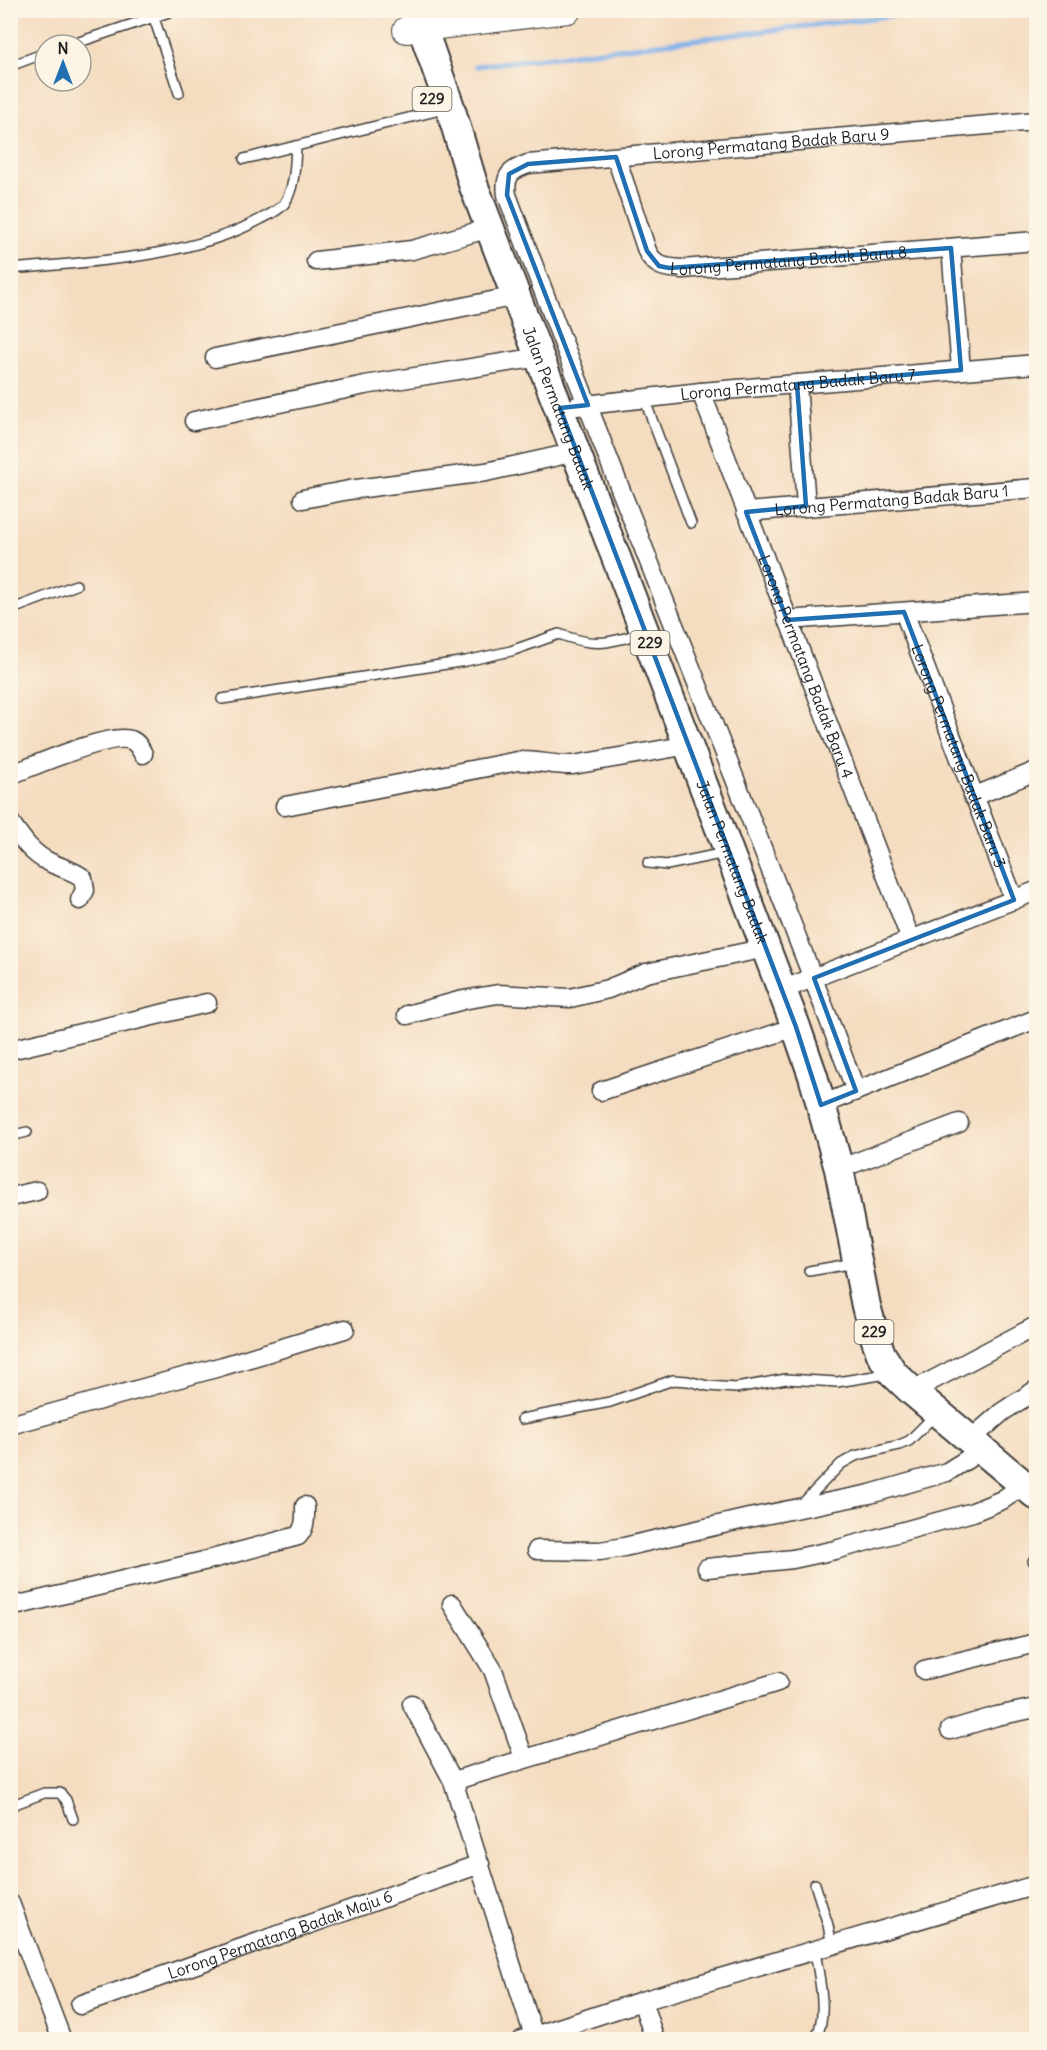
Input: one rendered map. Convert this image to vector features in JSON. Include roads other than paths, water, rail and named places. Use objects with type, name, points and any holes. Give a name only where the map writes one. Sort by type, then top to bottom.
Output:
[{"type":"main road","name":"Jalan Permatang Badak","points":[[422,19],[436,111],[473,184]]},
{"type":"main road","name":"Jalan Permatang Badak","points":[[422,19],[473,184],[540,357],[574,406],[576,452],[796,1027],[839,1169],[857,1262],[881,1354],[903,1382],[1030,1490]]},
{"type":"street","points":[[422,19],[568,10]]},
{"type":"street","name":"Lorong Permatang Badak Baru 9","points":[[574,406],[507,195],[505,184],[509,174],[517,168],[528,164],[616,156],[1036,121]]},
{"type":"street","name":"Lorong Permatang Badak Baru 8","points":[[616,156],[647,251],[651,260],[659,266],[682,268],[1036,241]]},
{"type":"street","points":[[316,261],[412,250],[490,228]]},
{"type":"street","points":[[951,248],[961,370]]},
{"type":"street","points":[[215,358],[516,296]]},
{"type":"street","points":[[194,421],[365,385],[540,357]]},
{"type":"street","name":"Lorong Permatang Badak Baru 7","points":[[574,406],[701,392],[1036,364]]},
{"type":"street","points":[[797,384],[806,506]]},
{"type":"street","name":"Lorong Permatang Badak Baru 4","points":[[701,392],[911,940]]},
{"type":"street","points":[[574,406],[814,978],[856,1091]]},
{"type":"street","points":[[303,499],[349,490],[486,472],[576,452]]},
{"type":"street","name":"Lorong Permatang Badak Baru 1","points":[[746,512],[1036,488]]},
{"type":"street","points":[[787,620],[1036,602]]},
{"type":"street","name":"Lorong Permatang Badak Baru 3","points":[[904,612],[1014,900]]},
{"type":"street","points":[[10,775],[86,747],[119,738],[132,740],[139,745],[143,754]]},
{"type":"street","points":[[285,806],[518,761],[573,765],[689,745]]},
{"type":"street","points":[[973,797],[1036,771]]},
{"type":"street","points":[[10,822],[31,851],[83,878],[85,890],[80,900]]},
{"type":"street","points":[[782,990],[1036,891]]},
{"type":"street","points":[[407,1014],[498,994],[570,998],[608,989],[646,973],[766,948]]},
{"type":"street","points":[[10,1050],[207,1003]]},
{"type":"street","points":[[820,1105],[1036,1019]]},
{"type":"street","points":[[601,1091],[796,1027]]},
{"type":"street","points":[[839,1169],[958,1123]]},
{"type":"street","points":[[10,1197],[37,1191]]},
{"type":"street","points":[[903,1382],[1036,1326]]},
{"type":"street","points":[[10,1425],[345,1329]]},
{"type":"street","points":[[537,1550],[600,1551],[624,1547],[917,1482],[958,1466],[1002,1412],[1036,1390]]},
{"type":"street","points":[[707,1568],[793,1559],[835,1550],[973,1512],[1030,1490]]},
{"type":"street","points":[[10,1607],[213,1559],[298,1536],[305,1523],[305,1506]]},
{"type":"street","points":[[452,1604],[493,1670],[524,1758]]},
{"type":"street","points":[[924,1670],[1036,1643]]},
{"type":"street","points":[[453,1781],[778,1682]]},
{"type":"street","points":[[412,1704],[453,1781],[480,1864],[528,2038],[642,2001],[1036,1885]]},
{"type":"street","points":[[950,1730],[997,1716],[1036,1708]]},
{"type":"street","name":"Lorong Permatang Badak Maju 6","points":[[80,2005],[480,1864]]},
{"type":"street","points":[[10,1903],[18,1943],[62,2040]]},
{"type":"street","points":[[642,2001],[655,2040]]},
{"type":"lane","points":[[93,38],[176,10]]},
{"type":"lane","points":[[154,18],[179,93]]},
{"type":"lane","points":[[10,66],[33,57]]},
{"type":"lane","points":[[244,159],[436,111]]},
{"type":"lane","points":[[10,269],[86,263],[166,251],[223,236],[252,225],[284,204],[294,174],[296,146]]},
{"type":"lane","points":[[644,398],[691,523]]},
{"type":"lane","points":[[10,610],[76,585]]},
{"type":"lane","points":[[222,699],[465,661],[511,651],[559,634],[580,642],[601,643],[614,642],[646,631]]},
{"type":"lane","points":[[648,863],[667,865],[729,852]]},
{"type":"lane","points":[[10,1136],[27,1132]]},
{"type":"lane","points":[[809,1271],[857,1262]]},
{"type":"lane","points":[[522,1419],[610,1402],[673,1380],[736,1388],[786,1379],[903,1382]]},
{"type":"lane","points":[[798,1508],[841,1464],[855,1456],[909,1441],[937,1413]]},
{"type":"lane","points":[[10,1806],[44,1793],[60,1793],[66,1800],[73,1819]]},
{"type":"lane","points":[[815,1884],[828,1925],[824,1948],[822,2015],[820,2029],[815,2040]]},
{"type":"waterway","points":[[476,66],[939,10]]}]
